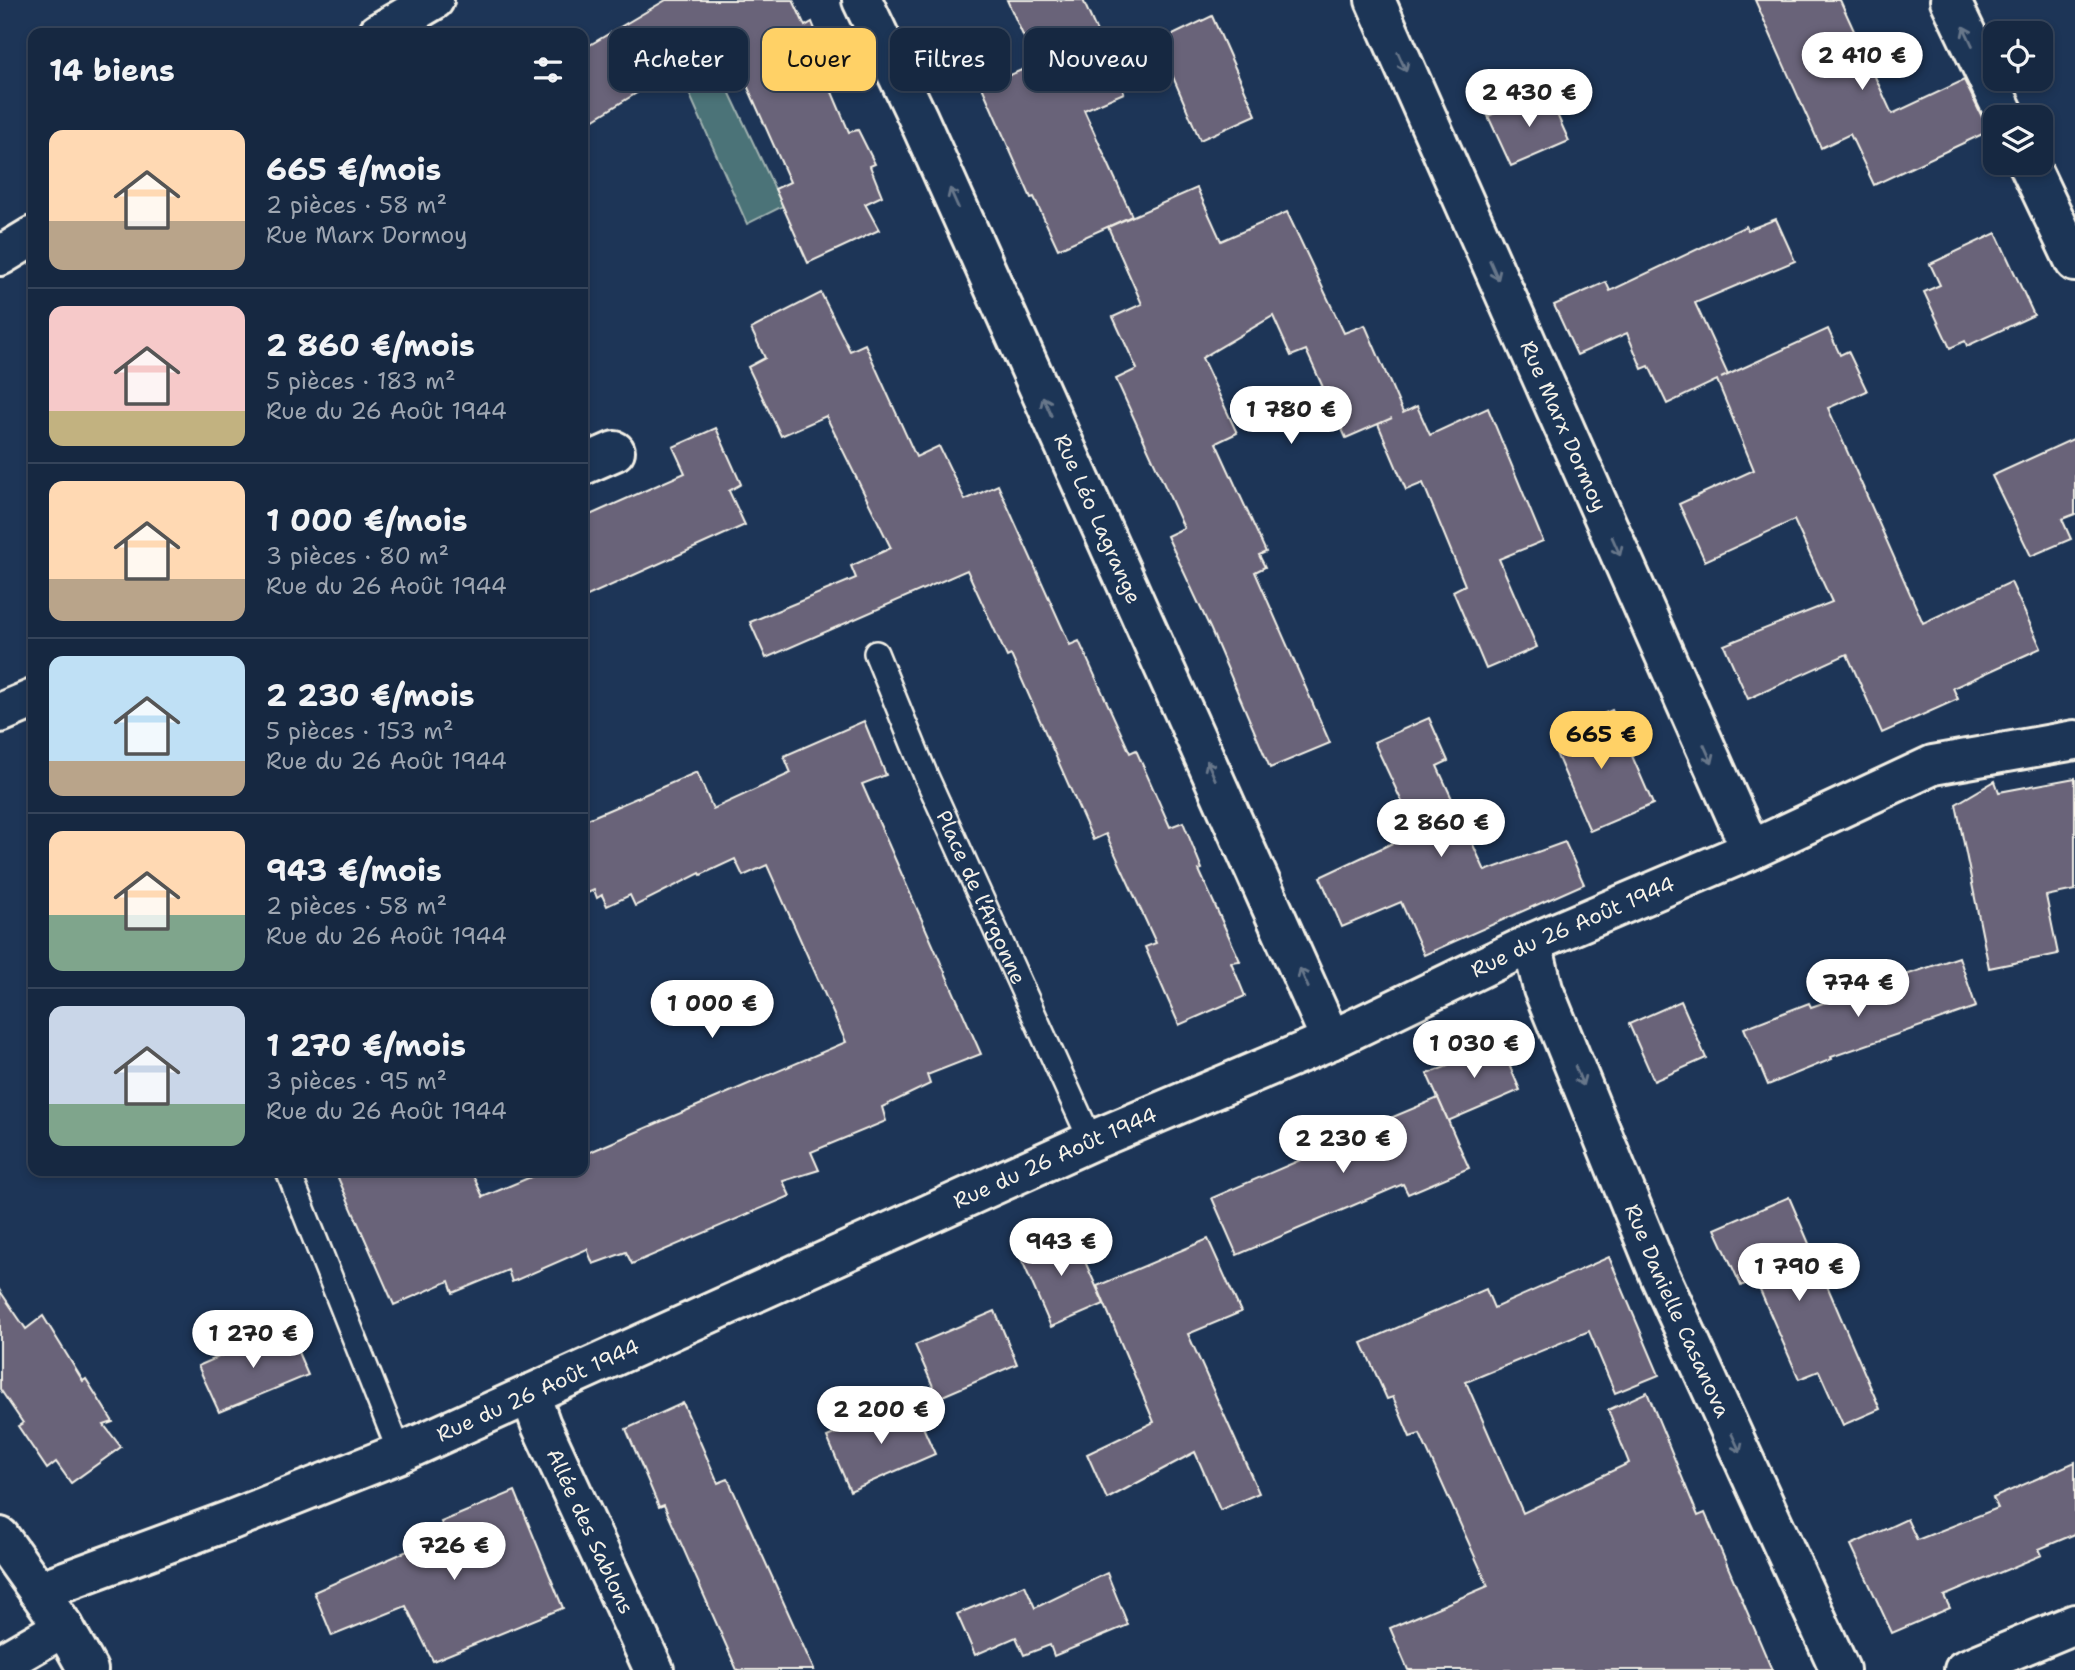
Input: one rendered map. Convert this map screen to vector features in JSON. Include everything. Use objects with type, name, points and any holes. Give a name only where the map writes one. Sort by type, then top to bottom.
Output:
[{"type":"street","points":[[386,28],[434,0]]},
{"type":"street","name":"Rue Léo Lagrange","points":[[862,0],[918,118],[1331,1040]]},
{"type":"street","name":"Rue Marx Dormoy","points":[[1375,0],[1751,850]]},
{"type":"street","points":[[1950,0],[2000,105]]},
{"type":"street","points":[[2034,175],[2075,262]]},
{"type":"street","points":[[0,256],[28,239]]},
{"type":"street","points":[[0,713],[28,701]]},
{"type":"street","name":"Rue du 26 Août 1944","points":[[38,1591],[232,1520],[400,1453],[1091,1141],[1331,1040],[1532,943],[1751,850],[1933,765],[2075,740]]},
{"type":"street","name":"Rue Danielle Casanova","points":[[1532,943],[1543,989],[1659,1274],[1840,1670]]},
{"type":"street","name":"Allée des Sablons","points":[[530,1394],[541,1425],[654,1670]]},
{"type":"street","points":[[0,1537],[64,1627],[88,1670]]},
{"type":"street","points":[[1964,1670],[2075,1624]]},
{"type":"street","points":[[0,1664],[64,1627]]},
{"type":"lane","name":"Place de l’Argonne","points":[[876,653],[926,776],[1091,1141]]},
{"type":"lane","points":[[290,1176],[400,1453]]},
{"type":"green space","points":[[688,91],[729,91],[783,206],[747,224]]},
{"type":"building","points":[[666,0],[793,0],[805,26],[812,22],[814,28],[762,28],[762,91],[832,91],[849,132],[858,130],[875,164],[870,166],[882,196],[865,204],[879,230],[808,263],[775,189],[790,182],[748,88],[748,28],[619,28]]},
{"type":"building","points":[[1007,0],[1083,0],[1095,28],[1024,28],[1024,38]]},
{"type":"building","points":[[1755,0],[1840,0],[1892,114],[1964,80],[1983,119],[1983,134],[1874,185],[1850,134],[1821,148]]},
{"type":"building","points":[[1212,16],[1256,115],[1200,140],[1172,75],[1172,35]]},
{"type":"building","points":[[609,34],[609,91],[640,91],[588,123],[588,46]]},
{"type":"building","points":[[1024,69],[1024,91],[1123,91],[1124,93],[1084,110],[1132,216],[1058,249],[1034,197],[1031,198],[984,91],[1010,91],[1010,75]]},
{"type":"building","points":[[1547,92],[1569,141],[1511,166],[1488,116]]},
{"type":"building","points":[[1197,188],[1221,241],[1287,212],[1344,333],[1365,325],[1403,413],[1417,406],[1430,435],[1488,408],[1543,541],[1499,559],[1537,647],[1486,669],[1453,591],[1465,585],[1423,483],[1406,490],[1378,424],[1346,438],[1306,350],[1291,356],[1273,316],[1202,358],[1237,433],[1216,443],[1266,552],[1259,555],[1265,567],[1255,572],[1330,743],[1270,768],[1167,536],[1184,528],[1116,379],[1137,369],[1113,317],[1142,304],[1108,227]]},
{"type":"building","points":[[1776,219],[1795,261],[1695,303],[1728,375],[1828,329],[1840,355],[1848,351],[1867,391],[1828,408],[1923,623],[2011,582],[2041,648],[1953,688],[1958,699],[1882,733],[1847,654],[1748,699],[1724,645],[1832,602],[1794,520],[1705,561],[1679,504],[1754,470],[1717,380],[1667,404],[1649,366],[1642,369],[1627,333],[1577,355],[1554,305],[1606,282],[1610,291],[1746,226],[1748,230]]},
{"type":"building","points":[[1996,233],[2034,315],[1967,346],[1965,341],[1950,348],[1924,292],[1940,285],[1930,264]]},
{"type":"building","points":[[821,293],[850,351],[865,344],[916,457],[939,446],[965,500],[998,485],[1070,645],[1079,641],[1130,753],[1136,750],[1170,827],[1183,822],[1202,869],[1199,870],[1240,961],[1231,962],[1245,996],[1179,1025],[1145,947],[1156,943],[1106,834],[1093,840],[1011,655],[1007,657],[967,570],[766,658],[750,622],[856,578],[851,566],[891,548],[826,416],[781,436],[748,367],[765,358],[751,329]]},
{"type":"building","points":[[716,428],[741,484],[729,491],[745,525],[588,596],[588,516],[685,473],[673,447]]},
{"type":"building","points":[[2075,438],[2075,514],[2062,519],[2071,539],[2031,556],[1992,476]]},
{"type":"building","points":[[1612,710],[1653,804],[1590,831],[1549,737]]},
{"type":"building","points":[[1429,718],[1448,761],[1437,766],[1485,871],[1565,842],[1584,884],[1424,955],[1401,902],[1342,927],[1320,877],[1416,832],[1374,742]]},
{"type":"building","points":[[864,721],[886,775],[862,784],[981,1054],[927,1075],[930,1084],[882,1107],[886,1121],[811,1152],[819,1170],[783,1181],[790,1196],[632,1264],[626,1252],[593,1264],[587,1249],[512,1282],[508,1270],[453,1293],[449,1281],[394,1305],[337,1176],[473,1176],[483,1197],[533,1176],[588,1176],[588,1153],[846,1042],[767,865],[743,876],[735,859],[701,875],[700,873],[635,906],[630,895],[607,906],[602,895],[597,898],[594,890],[588,893],[588,819],[697,772],[713,809],[791,773],[784,756]]},
{"type":"building","points":[[2075,778],[2075,890],[2046,896],[2058,954],[1989,968],[1956,804],[1995,781],[1999,792]]},
{"type":"building","points":[[1959,957],[1976,1007],[1831,1057],[1832,1059],[1768,1085],[1744,1028],[1809,1003],[1811,1007]]},
{"type":"building","points":[[1681,1001],[1706,1058],[1654,1081],[1629,1024]]},
{"type":"building","points":[[1498,1039],[1520,1090],[1448,1121],[1427,1074],[1448,1066],[1447,1062]]},
{"type":"building","points":[[1438,1098],[1469,1168],[1408,1194],[1403,1184],[1237,1255],[1212,1198],[1305,1158],[1301,1149],[1352,1126],[1355,1133]]},
{"type":"building","points":[[1789,1197],[1880,1409],[1843,1425],[1819,1371],[1799,1379],[1755,1279],[1741,1286],[1715,1229]]},
{"type":"building","points":[[1070,1228],[1104,1304],[1051,1327],[1018,1251]]},
{"type":"building","points":[[1208,1239],[1241,1312],[1188,1334],[1259,1493],[1220,1510],[1195,1452],[1107,1499],[1087,1454],[1154,1422],[1097,1286]]},
{"type":"building","points":[[1609,1257],[1659,1375],[1615,1393],[1589,1331],[1466,1382],[1523,1513],[1629,1463],[1608,1410],[1647,1392],[1698,1516],[1705,1513],[1772,1670],[1408,1670],[1390,1628],[1488,1586],[1420,1434],[1410,1437],[1393,1397],[1387,1399],[1362,1343],[1486,1289],[1494,1308]]},
{"type":"building","points":[[0,1291],[26,1329],[43,1316],[83,1381],[86,1379],[113,1422],[104,1425],[121,1447],[71,1483],[56,1462],[47,1469],[18,1426],[23,1423],[0,1389]]},
{"type":"building","points":[[995,1311],[1017,1364],[938,1398],[915,1345]]},
{"type":"building","points":[[287,1327],[308,1375],[219,1412],[198,1366]]},
{"type":"building","points":[[911,1400],[935,1454],[850,1491],[827,1437]]},
{"type":"building","points":[[683,1403],[718,1483],[728,1479],[814,1670],[737,1670],[664,1505],[659,1507],[626,1429]]},
{"type":"building","points":[[2075,1462],[2075,1534],[2039,1549],[2042,1555],[1944,1596],[1950,1608],[1892,1633],[1851,1545],[1907,1519],[1917,1540],[1998,1508],[1993,1498]]},
{"type":"building","points":[[515,1491],[563,1608],[433,1661],[406,1606],[332,1636],[314,1592],[446,1534],[441,1522]]},
{"type":"building","points":[[1107,1573],[1128,1625],[1054,1656],[1050,1645],[1024,1655],[1016,1637],[975,1655],[957,1614],[1025,1585],[1035,1608]]}]
